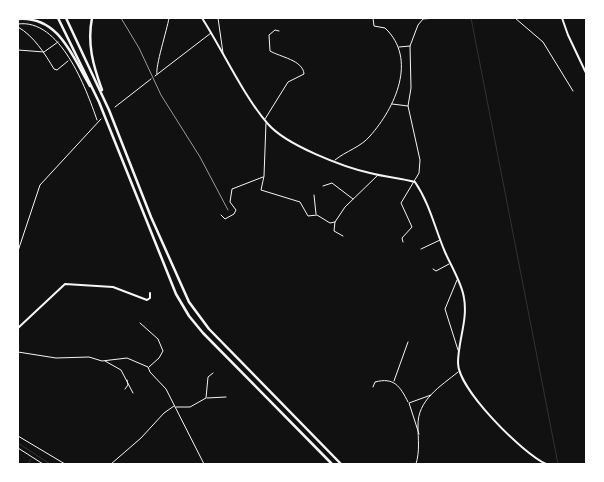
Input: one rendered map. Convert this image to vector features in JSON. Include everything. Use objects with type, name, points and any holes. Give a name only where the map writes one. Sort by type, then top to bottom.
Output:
[{"type":"highway","points":[[58,18],[99,102],[176,294],[188,316],[332,464]]},
{"type":"highway","points":[[66,18],[109,110]]},
{"type":"highway","points":[[92,18],[90,45],[92,60],[109,110],[181,288],[209,329],[340,464]]},
{"type":"highway","points":[[18,19],[37,21],[54,30],[63,39],[99,102]]},
{"type":"street","points":[[169,18],[156,75],[211,32]]},
{"type":"street","points":[[202,18],[266,121],[288,141],[379,175],[415,182],[422,193],[464,296],[465,312],[458,351],[458,372],[471,392],[514,440],[528,454],[546,464]]},
{"type":"street","points":[[218,18],[224,54]]},
{"type":"street","points":[[335,160],[370,136],[398,91],[402,71],[398,48],[385,28],[374,26],[373,18]]},
{"type":"street","points":[[403,242],[402,238],[412,227],[401,203],[419,174],[420,160],[408,106],[411,88],[410,46],[418,25],[423,18],[436,18]]},
{"type":"street","points":[[515,18],[543,42],[573,91]]},
{"type":"street","points":[[562,18],[586,73]]},
{"type":"street","points":[[18,26],[36,25],[49,33],[58,42],[84,86],[98,120]]},
{"type":"street","points":[[18,26],[30,36],[57,70],[69,60]]},
{"type":"street","points":[[278,31],[275,30],[269,35],[270,51],[295,62],[303,69],[304,74],[288,82],[266,121],[264,176],[261,190],[300,202],[306,214],[316,215],[330,223],[336,222]]},
{"type":"street","points":[[18,50],[44,52],[58,42]]},
{"type":"street","points":[[398,48],[410,46]]},
{"type":"street","points":[[115,107],[151,79]]},
{"type":"street","points":[[391,104],[408,106]]},
{"type":"street","points":[[18,251],[40,185],[101,118]]},
{"type":"street","points":[[343,236],[334,231],[336,222],[345,207],[379,175]]},
{"type":"street","points":[[221,215],[225,219],[229,218],[236,210],[230,202],[232,189],[264,176]]},
{"type":"street","points":[[323,186],[332,183],[353,200]]},
{"type":"street","points":[[314,195],[316,215]]},
{"type":"street","points":[[420,249],[440,240]]},
{"type":"street","points":[[432,269],[436,270],[450,263]]},
{"type":"street","points":[[457,280],[445,309],[458,351]]},
{"type":"street","points":[[18,328],[65,284],[113,286],[147,300],[150,298],[150,293]]},
{"type":"street","points":[[140,323],[158,339],[163,351],[159,358],[148,368]]},
{"type":"street","points":[[394,382],[408,342]]},
{"type":"street","points":[[18,352],[56,358],[80,356],[104,361],[121,370],[133,393]]},
{"type":"street","points":[[104,361],[127,358],[148,368],[166,389],[204,464]]},
{"type":"street","points":[[416,464],[419,434],[418,419],[422,404],[458,372]]},
{"type":"street","points":[[206,398],[208,377],[213,373]]},
{"type":"street","points":[[125,389],[128,385],[127,379]]},
{"type":"street","points":[[373,387],[375,382],[387,379],[394,382],[409,403],[419,434]]},
{"type":"street","points":[[409,403],[432,394]]},
{"type":"street","points":[[111,464],[141,438],[164,412],[175,407],[190,407],[206,398],[226,397]]},
{"type":"street","points":[[18,436],[65,464]]},
{"type":"street","points":[[18,448],[43,464]]},
{"type":"waterway","points":[[471,18],[558,464]]},
{"type":"waterway","points":[[18,443],[50,464]]},
{"type":"waterway","points":[[28,464],[31,459]]},
{"type":"railway","points":[[121,18],[139,48],[161,95],[200,157],[228,210]]}]
